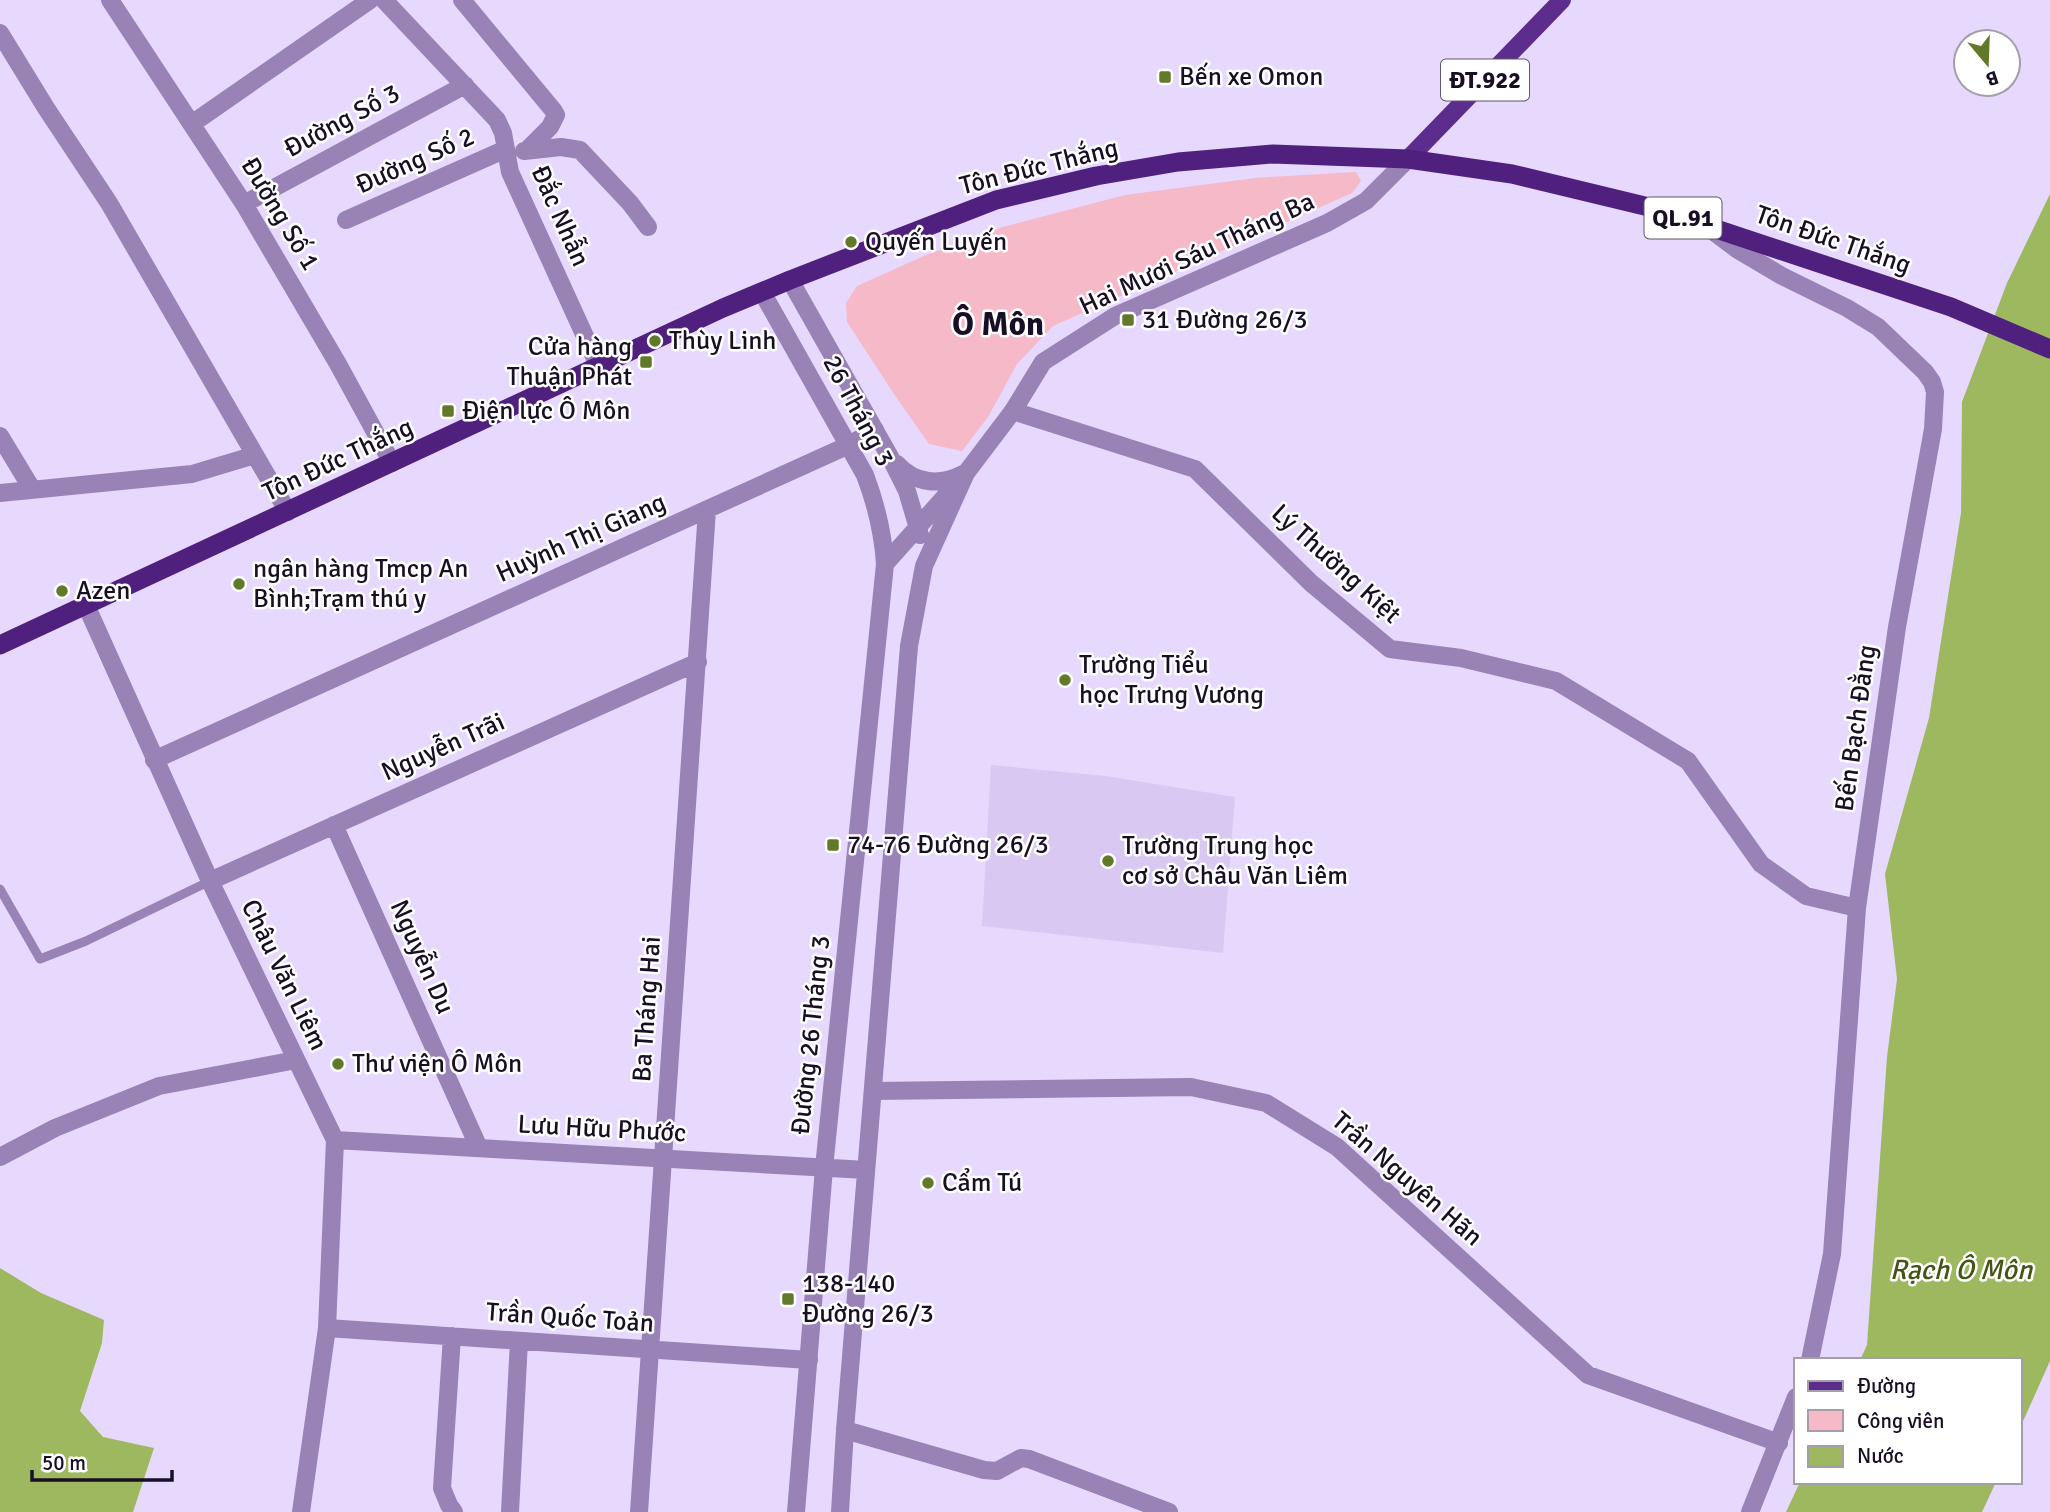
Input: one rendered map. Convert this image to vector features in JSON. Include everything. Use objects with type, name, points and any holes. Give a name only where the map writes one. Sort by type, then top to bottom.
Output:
[{"type":"highway","name":"Tôn Đức Thắng","points":[[0,645],[790,280],[996,200],[1096,176],[1178,162],[1273,154],[1408,159],[1512,174],[1653,208],[1951,307],[2050,349]]},
{"type":"main road","name":"ĐT.922","points":[[1408,159],[1562,0]]},
{"type":"street","name":"Đường Số 1","points":[[110,0],[244,204],[338,364],[392,463]]},
{"type":"street","points":[[192,123],[370,0]]},
{"type":"street","name":"Đắc Nhẫn","points":[[384,0],[497,120],[503,134],[510,172],[599,367]]},
{"type":"street","points":[[462,0],[554,110],[556,115],[550,127],[526,151]]},
{"type":"street","points":[[0,33],[109,203],[288,512]]},
{"type":"street","name":"Đường Số 3","points":[[244,204],[466,85]]},
{"type":"street","name":"Đường Số 2","points":[[345,220],[507,153],[561,147],[580,150],[630,203],[648,227]]},
{"type":"street","name":"Hai Mươi Sáu Tháng Ba","points":[[886,564],[967,473],[1013,411],[1043,362],[1115,316],[1327,223],[1366,201],[1408,159]]},
{"type":"street","name":"Bến Bạch Đằng","points":[[1705,225],[1738,250],[1782,276],[1847,308],[1878,327],[1925,372],[1935,392],[1933,429],[1897,627],[1857,908],[1832,1254],[1810,1358]]},
{"type":"street","name":"26 Tháng 3","points":[[790,280],[876,430],[907,491],[919,528],[924,566]]},
{"type":"street","name":"26 Tháng 3","points":[[762,292],[865,474],[876,503],[886,564]]},
{"type":"street","name":"Lý Thường Kiệt","points":[[1013,411],[1195,469],[1311,583],[1390,649],[1461,658],[1556,681],[1688,761],[1761,863],[1806,895],[1857,908]]},
{"type":"street","name":"Huỳnh Thị Giang","points":[[154,760],[849,446],[876,430]]},
{"type":"street","points":[[0,436],[32,489]]},
{"type":"street","points":[[0,493],[192,474],[255,455]]},
{"type":"street","name":"26 Tháng 3","points":[[890,457],[913,477],[929,482],[953,480],[967,473]]},
{"type":"street","name":"Hai Mươi Sáu Tháng Ba","points":[[924,566],[967,473]]},
{"type":"street","name":"Ba Tháng Hai","points":[[639,1512],[707,510]]},
{"type":"street","name":"Đường 26 Tháng 3","points":[[796,1512],[824,1168],[886,564]]},
{"type":"street","points":[[840,1512],[909,646],[924,566]]},
{"type":"street","name":"Châu Văn Liêm","points":[[86,605],[210,881],[335,1140],[327,1328],[300,1512]]},
{"type":"street","name":"Nguyễn Trãi","points":[[210,881],[698,662]]},
{"type":"street","name":"Nguyễn Du","points":[[334,825],[479,1148]]},
{"type":"street","points":[[0,1157],[55,1128],[159,1086],[296,1060]]},
{"type":"street","name":"Trần Nguyên Hãn","points":[[873,1091],[1191,1087],[1266,1103],[1337,1147],[1588,1375],[1779,1443]]},
{"type":"street","name":"Lưu Hữu Phước","points":[[335,1140],[866,1170]]},
{"type":"street","name":"Trần Quốc Toản","points":[[327,1328],[809,1360]]},
{"type":"street","points":[[452,1336],[442,1488],[454,1512]]},
{"type":"street","points":[[510,1512],[519,1341]]},
{"type":"street","points":[[1750,1512],[1794,1402]]},
{"type":"street","points":[[845,1430],[984,1470],[998,1471],[1021,1458],[1029,1459],[1169,1512]]},
{"type":"lane","points":[[0,888],[40,959],[86,941],[210,881]]},
{"type":"shaded area","name":"Trường Trung học cơ sở Châu Văn Liêm","points":[[991,765],[1106,776],[1235,797],[1223,953],[982,926]]},
{"type":"green space","points":[[1356,172],[1361,181],[1352,193],[1053,326],[1017,364],[988,417],[962,451],[929,444],[847,322],[846,303],[857,286],[926,255],[1003,227],[1125,195],[1255,178]]},
{"type":"water","name":"Rạch Ô Môn","points":[[2050,194],[2050,1361],[2022,1424],[2022,1358],[1861,1358],[1867,1345],[1887,1057],[1897,979],[1885,874],[1929,718],[1961,513],[1962,402],[2007,283]]},
{"type":"water","points":[[0,1268],[41,1293],[104,1320],[102,1343],[80,1411],[103,1437],[154,1448],[133,1512],[0,1512]]},
{"type":"water","points":[[1799,1484],[1995,1484],[1982,1512],[1786,1512]]},
{"type":"place","name":"Bến xe Omon","points":[[1165,77]]},
{"type":"place","name":"Quyến Luyến","points":[[851,242]]},
{"type":"place","name":"31 Đường 26/3","points":[[1128,320]]},
{"type":"place","name":"Thùy Linh","points":[[655,341]]},
{"type":"place","name":"Cửa hàng Thuận Phát","points":[[646,362]]},
{"type":"place","name":"Điện lực Ô Môn","points":[[448,411]]},
{"type":"place","name":"ngân hàng Tmcp An Bình;Trạm thú y","points":[[239,584]]},
{"type":"place","name":"Azen","points":[[62,591]]},
{"type":"place","name":"Trường Tiểu học Trưng Vương","points":[[1065,680]]},
{"type":"place","name":"74-76 Đường 26/3","points":[[833,845]]},
{"type":"place","name":"Trường Trung học cơ sở Châu Văn Liêm","points":[[1108,861]]},
{"type":"place","name":"Thư viện Ô Môn","points":[[338,1064]]},
{"type":"place","name":"Cẩm Tú","points":[[928,1183]]},
{"type":"place","name":"138-140 Đường 26/3","points":[[788,1299]]},
{"type":"district","name":"Ô Môn","points":[[998,324]]}]
